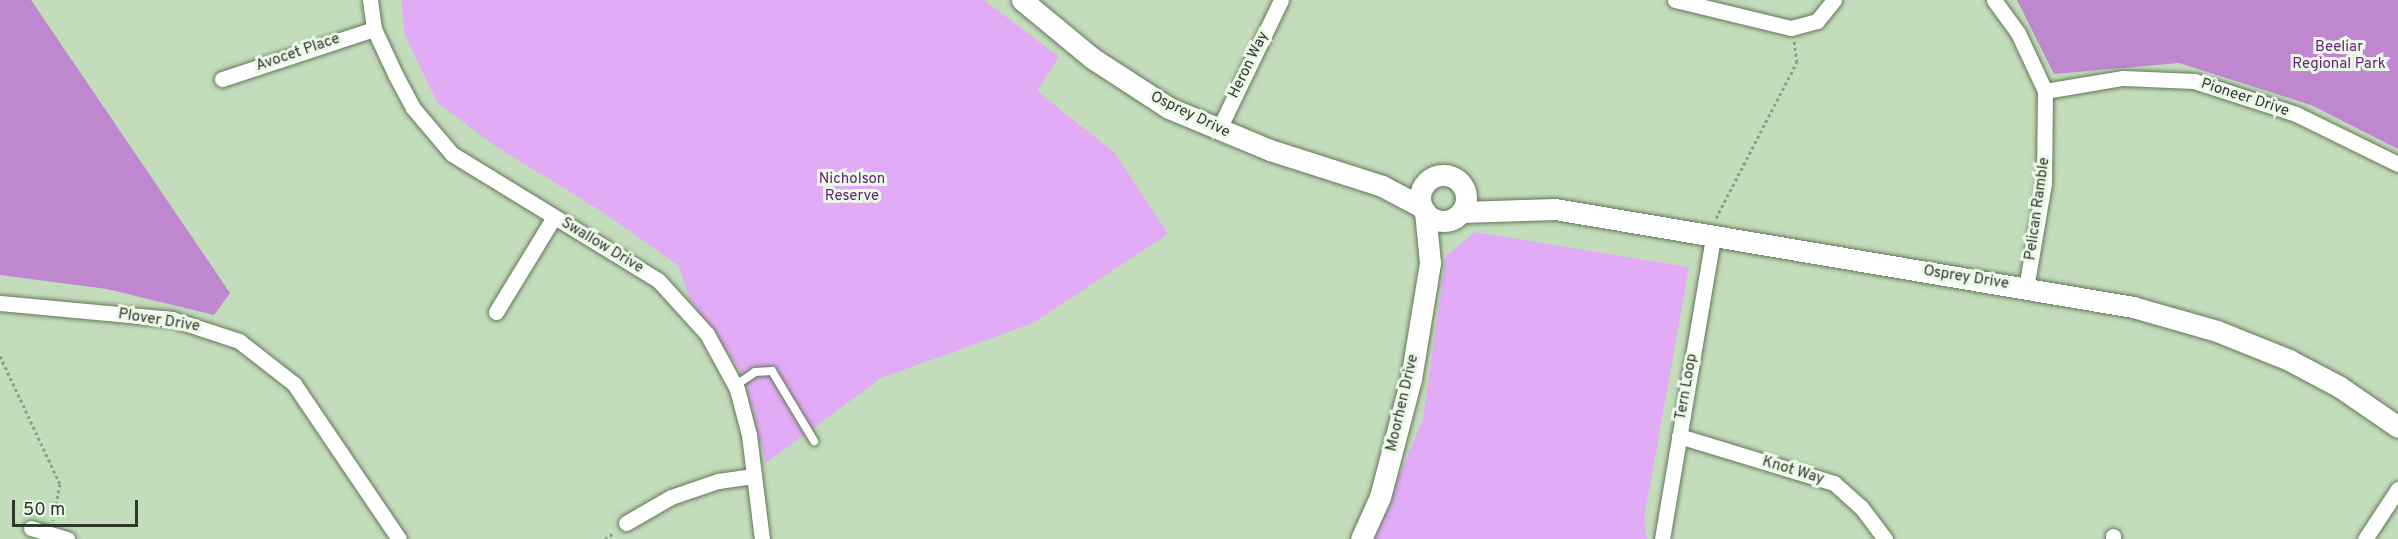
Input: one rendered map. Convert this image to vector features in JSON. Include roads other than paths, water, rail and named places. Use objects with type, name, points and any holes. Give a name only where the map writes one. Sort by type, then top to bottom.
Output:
[{"type":"street","name":"Swallow Drive","points":[[370,0],[374,29],[414,108],[453,154],[658,280],[707,334],[736,384],[749,435],[762,539]]},
{"type":"street","name":"Osprey Drive","points":[[1022,0],[1126,81],[1169,108],[1218,131],[1382,186],[1424,209]]},
{"type":"street","name":"Heron Way","points":[[1218,131],[1281,0]]},
{"type":"street","points":[[1675,0],[1791,28],[1817,21],[1834,0]]},
{"type":"street","name":"Pelican Ramble","points":[[1994,0],[2018,33],[2045,91],[2044,183],[2026,288]]},
{"type":"street","name":"Avocet Place","points":[[222,79],[374,29]]},
{"type":"street","name":"Pioneer Drive","points":[[2045,91],[2123,78],[2194,81],[2296,114],[2398,164]]},
{"type":"street","points":[[1447,175],[1463,185],[1466,199],[1457,215],[1438,220],[1424,209],[1421,193],[1428,181],[1447,175]]},
{"type":"street","name":"Osprey Drive","points":[[1382,186],[1428,181]]},
{"type":"street","name":"Osprey Drive","points":[[1463,185],[1509,209]]},
{"type":"street","name":"Moorhen Drive","points":[[1361,539],[1372,519],[1392,455],[1411,379],[1430,263],[1424,209]]},
{"type":"street","name":"Osprey Drive","points":[[1457,215],[1509,209],[1555,209],[2133,307],[2217,331],[2330,381],[2398,427]]},
{"type":"street","name":"Moorhen Drive","points":[[1430,263],[1457,215]]},
{"type":"street","points":[[496,312],[554,217]]},
{"type":"street","name":"Tern Loop","points":[[1662,539],[1713,236]]},
{"type":"street","name":"Plover Drive","points":[[0,303],[171,320],[239,341],[294,384],[399,539]]},
{"type":"street","name":"Knot Way","points":[[1679,436],[1833,483],[1861,507],[1885,539]]},
{"type":"street","points":[[626,523],[671,497],[718,481],[754,476]]},
{"type":"street","points":[[2365,539],[2398,489]]},
{"type":"street","points":[[31,528],[67,539]]},
{"type":"lane","points":[[736,384],[755,372],[772,370],[814,441]]},
{"type":"park label","name":"Beeliar Regional Park","points":[[2339,56]]},
{"type":"park label","name":"Nicholson Reserve","points":[[852,188]]}]
